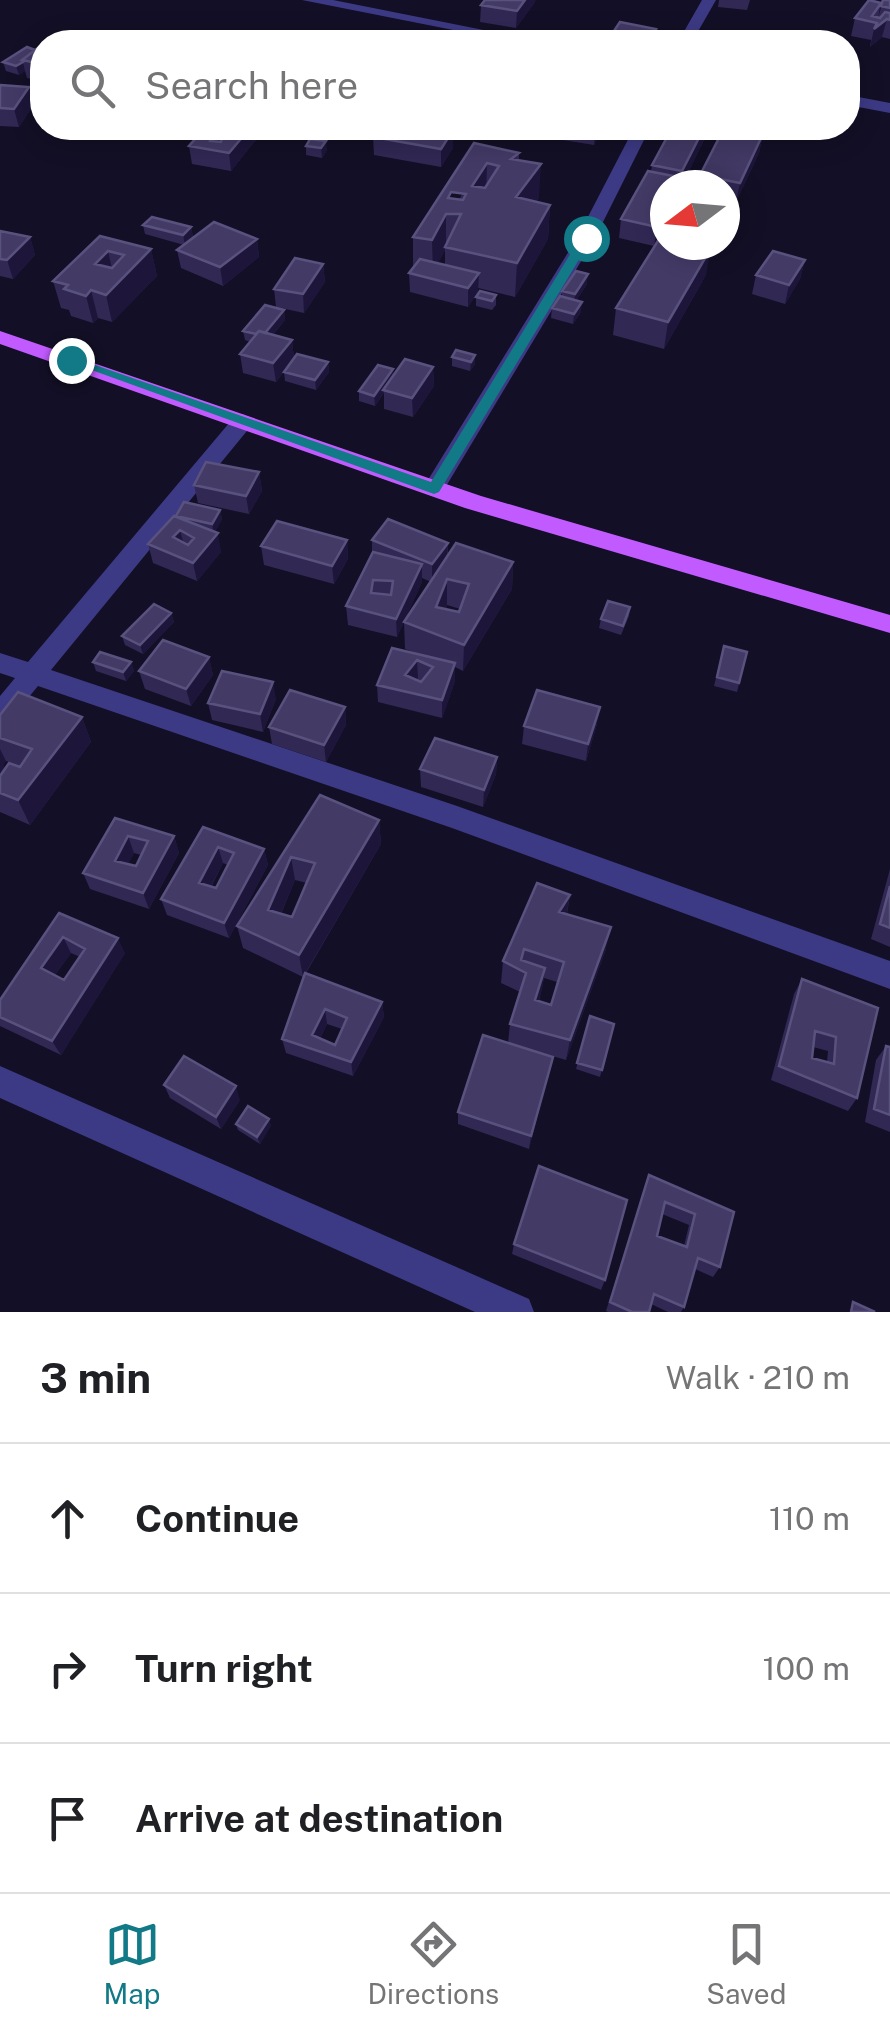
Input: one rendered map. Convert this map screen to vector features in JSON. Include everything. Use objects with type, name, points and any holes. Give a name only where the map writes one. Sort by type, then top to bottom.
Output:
[{"type":"main road","points":[[0,336],[434,488],[890,624]]},
{"type":"street","points":[[309,0],[471,30]]},
{"type":"street","points":[[693,30],[709,0]]},
{"type":"street","points":[[860,102],[890,108]]},
{"type":"street","points":[[434,488],[586,238],[636,140]]},
{"type":"street","points":[[0,714],[243,421]]},
{"type":"street","points":[[0,663],[457,818],[890,974]]},
{"type":"street","points":[[0,1082],[516,1312]]},
{"type":"building","points":[[485,0],[525,0],[517,11],[481,5]]},
{"type":"building","points":[[869,0],[881,3],[872,16],[880,18],[885,12],[890,13],[890,20],[874,29],[877,23],[855,18]]},
{"type":"building","points":[[620,22],[656,29],[655,30],[615,30]]},
{"type":"building","points":[[30,48],[30,54],[16,66],[3,62]]},
{"type":"building","points":[[0,85],[29,87],[14,109],[0,108]]},
{"type":"building","points":[[194,140],[240,140],[229,153],[189,146]]},
{"type":"building","points":[[309,140],[326,141],[321,148],[306,146]]},
{"type":"building","points":[[390,140],[447,140],[441,149]]},
{"type":"building","points":[[666,140],[698,140],[683,170],[652,165]]},
{"type":"building","points":[[718,140],[760,140],[740,183],[740,170],[703,170]]},
{"type":"building","points":[[474,143],[519,153],[511,159],[541,164],[516,197],[550,205],[517,263],[445,247],[461,214],[446,214],[432,240],[413,237]],"holes":[[[487,163],[499,166],[485,188],[472,186]],[[451,192],[466,194],[463,200],[448,198]]]},
{"type":"building","points":[[648,171],[650,171],[650,225],[621,219]]},
{"type":"building","points":[[152,217],[191,227],[183,235],[143,225]]},
{"type":"building","points":[[214,222],[257,239],[220,267],[177,250]]},
{"type":"building","points":[[0,231],[30,237],[7,260],[0,259]]},
{"type":"building","points":[[100,236],[151,249],[106,295],[91,290],[86,296],[53,281]],"holes":[[[108,251],[124,255],[112,268],[95,264]]]},
{"type":"building","points":[[773,251],[805,260],[789,285],[756,275]]},
{"type":"building","points":[[650,254],[650,260],[704,260],[668,322],[616,308]]},
{"type":"building","points":[[295,258],[323,264],[303,294],[274,289]]},
{"type":"building","points":[[420,259],[479,273],[468,288],[409,273]]},
{"type":"building","points":[[576,271],[588,274],[575,294],[562,291]]},
{"type":"building","points":[[480,291],[496,295],[492,301],[476,297]]},
{"type":"building","points":[[560,296],[582,302],[574,314],[552,308]]},
{"type":"building","points":[[265,305],[284,310],[265,333],[243,331]]},
{"type":"building","points":[[259,331],[292,340],[273,363],[240,354]]},
{"type":"building","points":[[456,350],[475,355],[471,362],[452,357]]},
{"type":"building","points":[[297,354],[328,362],[315,380],[284,372]]},
{"type":"building","points":[[405,359],[433,367],[412,398],[383,390]]},
{"type":"building","points":[[378,365],[393,369],[374,396],[359,391]]},
{"type":"building","points":[[206,462],[259,472],[246,496],[194,485]]},
{"type":"building","points":[[184,502],[220,510],[212,524],[176,516]]},
{"type":"building","points":[[174,516],[218,533],[193,563],[148,544]],"holes":[[[180,530],[194,538],[188,545],[173,537]]]},
{"type":"building","points":[[388,519],[448,543],[432,564],[372,540]]},
{"type":"building","points":[[277,521],[347,540],[332,566],[261,546]]},
{"type":"building","points":[[456,543],[513,562],[464,645],[404,622]],"holes":[[[447,579],[469,584],[459,612],[436,607]]]},
{"type":"building","points":[[373,552],[422,564],[396,619],[346,606]],"holes":[[[373,580],[393,581],[391,595],[371,593]]]},
{"type":"building","points":[[608,601],[630,607],[623,626],[601,619]]},
{"type":"building","points":[[154,604],[171,613],[140,645],[122,636]]},
{"type":"building","points":[[163,640],[209,657],[186,689],[139,671]]},
{"type":"building","points":[[724,646],[747,652],[739,683],[717,677]]},
{"type":"building","points":[[392,648],[455,663],[442,700],[377,685]],"holes":[[[417,660],[433,667],[421,682],[405,675]]]},
{"type":"building","points":[[100,652],[131,662],[123,672],[93,662]]},
{"type":"building","points":[[222,671],[273,682],[260,714],[208,703]]},
{"type":"building","points":[[290,690],[345,707],[324,745],[269,727]]},
{"type":"building","points":[[537,690],[600,707],[588,744],[524,726]]},
{"type":"building","points":[[18,692],[82,717],[18,800],[0,793],[0,776],[9,763],[20,767],[32,749],[0,738],[0,715]]},
{"type":"building","points":[[435,738],[497,757],[484,790],[420,769]]},
{"type":"building","points":[[320,795],[379,820],[299,955],[237,926]],"holes":[[[291,857],[315,863],[292,917],[268,910]]]},
{"type":"building","points":[[115,818],[174,836],[143,893],[83,873]],"holes":[[[128,836],[148,841],[136,866],[115,861]]]},
{"type":"building","points":[[203,827],[264,849],[224,923],[161,899]],"holes":[[[218,847],[234,853],[216,888],[199,883]]]},
{"type":"building","points":[[537,883],[570,895],[559,912],[611,927],[570,1040],[510,1024],[526,973],[503,961]],"holes":[[[524,949],[564,962],[551,1005],[535,1000],[545,968],[521,960]]]},
{"type":"building","points":[[890,886],[890,928],[880,924]]},
{"type":"building","points":[[59,913],[118,938],[52,1041],[0,1017],[0,1000]],"holes":[[[63,937],[85,949],[64,980],[41,968]]]},
{"type":"building","points":[[305,973],[382,1002],[351,1062],[282,1039]],"holes":[[[325,1009],[347,1018],[335,1045],[312,1035]]]},
{"type":"building","points":[[802,979],[878,1008],[857,1098],[779,1066]],"holes":[[[815,1031],[836,1037],[834,1064],[812,1058]]]},
{"type":"building","points":[[590,1016],[614,1024],[602,1070],[577,1063]]},
{"type":"building","points":[[483,1035],[553,1057],[531,1136],[458,1112]]},
{"type":"building","points":[[886,1046],[890,1047],[890,1115],[874,1109]]},
{"type":"building","points":[[184,1056],[236,1086],[216,1117],[164,1085]]},
{"type":"building","points":[[248,1106],[269,1119],[257,1137],[236,1124]]},
{"type":"building","points":[[539,1166],[627,1200],[605,1280],[514,1244]]},
{"type":"building","points":[[649,1175],[734,1212],[720,1267],[698,1258],[684,1307],[654,1294],[649,1312],[632,1312],[610,1302]],"holes":[[[665,1202],[695,1214],[687,1247],[657,1236]]]},
{"type":"building","points":[[853,1302],[875,1312],[851,1312]]},
{"type":"route","points":[[71,360],[434,488],[586,238]]}]
